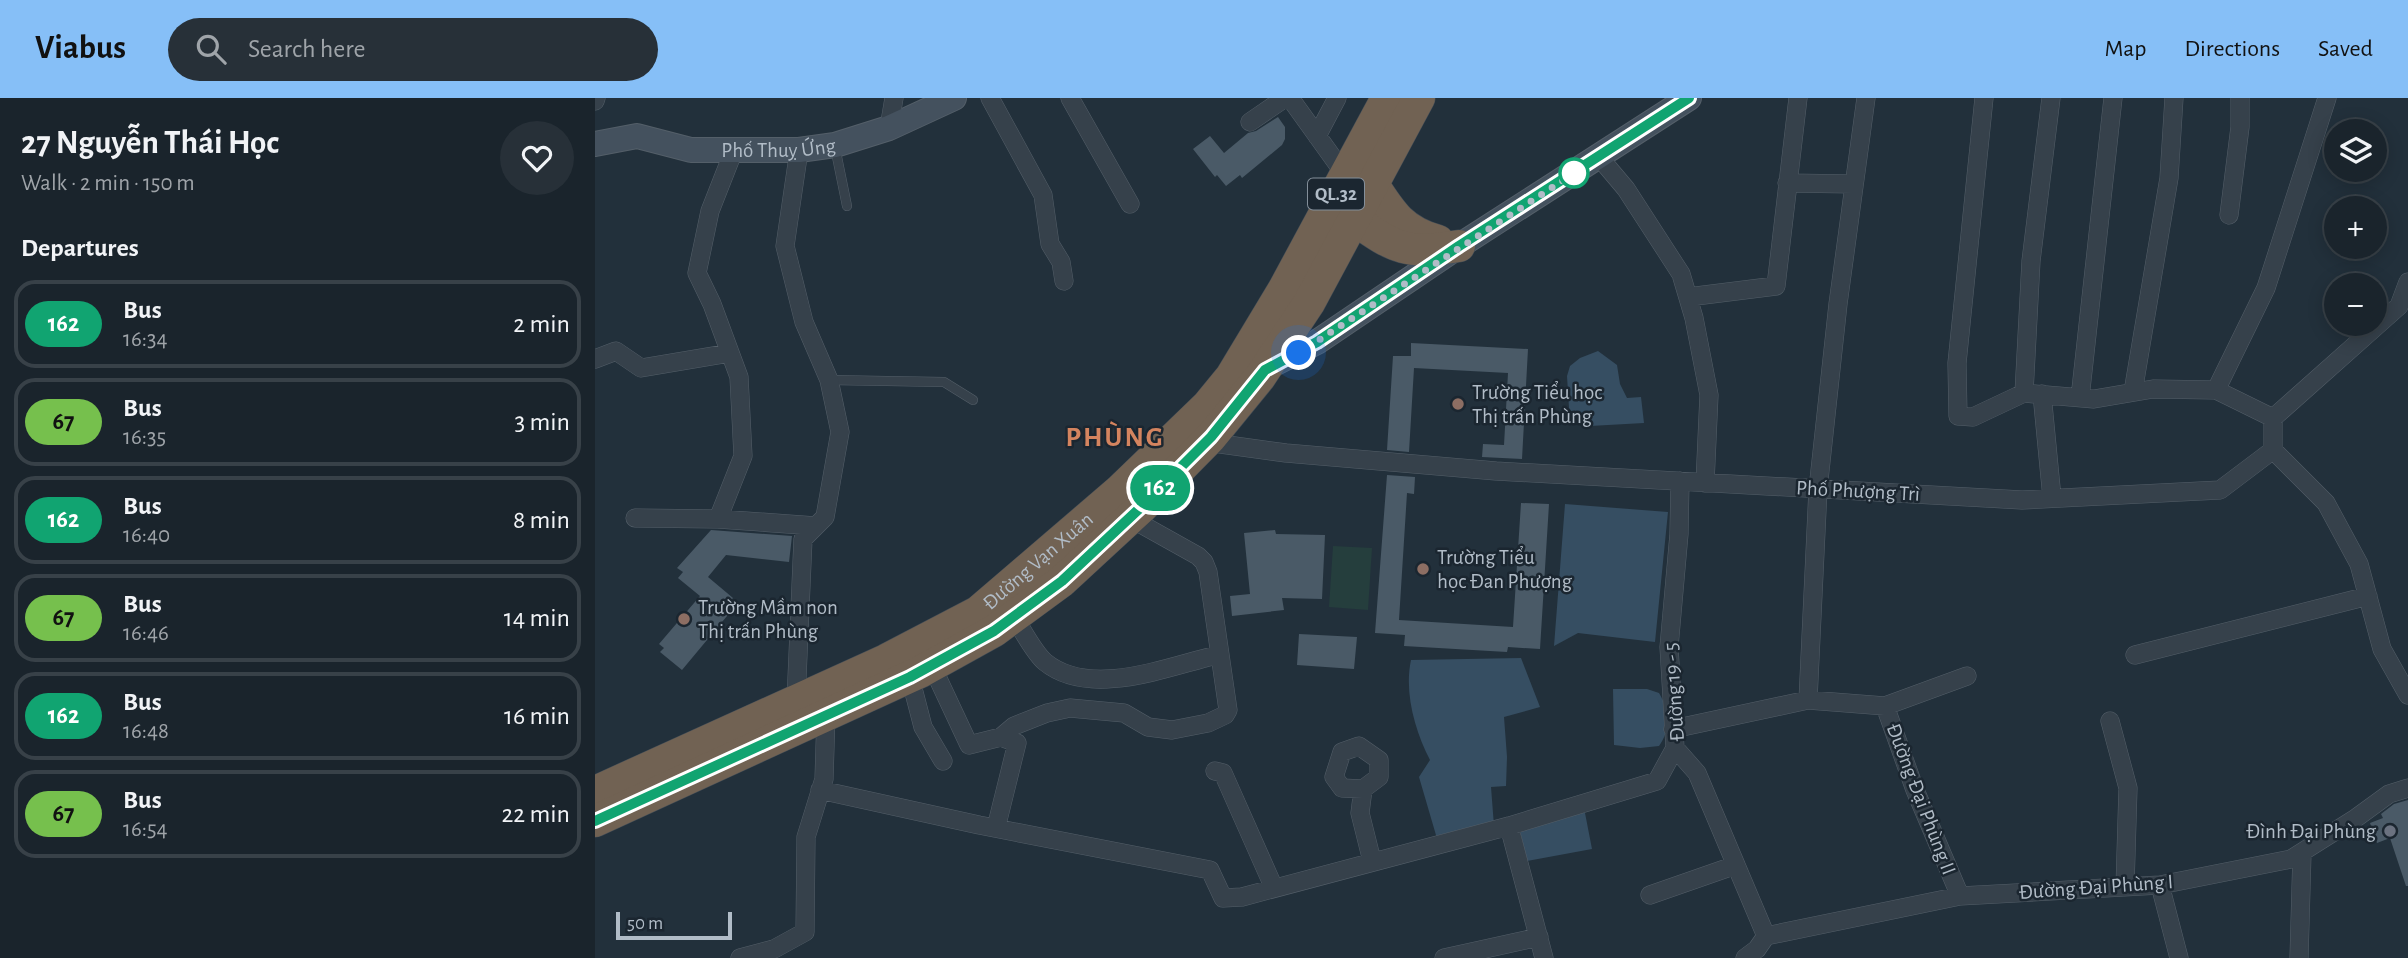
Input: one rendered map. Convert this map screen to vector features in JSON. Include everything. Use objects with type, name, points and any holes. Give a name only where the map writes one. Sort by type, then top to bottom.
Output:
[{"type":"highway","name":"Đường Vạn Xuân","points":[[595,821],[811,708],[886,660],[978,612],[1119,491],[1207,405],[1231,377],[1275,352],[1359,179],[1387,98]]},
{"type":"highway","name":"Đường Vạn Xuân","points":[[595,792],[811,708],[921,671],[994,631],[1062,581],[1206,442],[1275,352],[1309,303],[1354,219],[1359,179],[1419,98]]},
{"type":"highway","points":[[1359,179],[1404,226],[1422,237],[1459,246]]},
{"type":"highway","points":[[1354,219],[1373,233],[1407,249],[1422,252],[1459,246]]},
{"type":"main road","name":"Phố Thuỵ Ứng","points":[[595,144],[637,136],[691,150],[799,150],[835,145],[889,128],[954,98]]},
{"type":"main road","name":"QL.32","points":[[1275,352],[1459,246],[1689,98]]},
{"type":"street","points":[[889,128],[894,98]]},
{"type":"street","points":[[989,98],[1042,195],[1050,244],[1061,262],[1064,281]]},
{"type":"street","points":[[1070,98],[1130,204]]},
{"type":"street","points":[[1250,122],[1287,98],[1317,136],[1359,179]]},
{"type":"street","points":[[1317,136],[1337,98]]},
{"type":"street","points":[[1688,297],[1776,286],[1798,98]]},
{"type":"street","points":[[1808,699],[1818,489],[1866,98]]},
{"type":"street","points":[[1984,98],[1957,363],[1958,416],[1973,417],[2024,393],[2094,399],[2153,389],[2217,390],[2273,418]]},
{"type":"street","points":[[2024,393],[2031,261],[2051,98]]},
{"type":"street","points":[[2080,398],[2113,98]]},
{"type":"street","points":[[2133,392],[2169,178],[2174,98]]},
{"type":"street","points":[[2229,215],[2240,127],[2240,98]]},
{"type":"street","points":[[2217,390],[2266,288],[2327,98]]},
{"type":"street","points":[[718,519],[743,456],[739,377],[697,273],[710,211],[734,150]]},
{"type":"street","points":[[740,958],[774,949],[804,932],[806,837],[824,779],[811,708],[803,539],[825,517],[840,432],[829,380],[804,322],[785,246],[799,150]]},
{"type":"street","points":[[1599,157],[1626,189],[1681,274],[1709,395],[1705,483]]},
{"type":"street","points":[[1787,183],[1854,184]]},
{"type":"street","points":[[2408,282],[2399,306],[2273,418],[2273,450],[2326,503],[2359,564],[2382,649],[2408,695]]},
{"type":"street","points":[[595,359],[616,351],[641,368],[730,353]]},
{"type":"street","points":[[2042,394],[2053,498]]},
{"type":"street","name":"Phố Phượng Trì","points":[[1206,442],[1286,453],[1483,470],[2022,500],[2220,490],[2273,450]]},
{"type":"street","name":"Đường 19 - 5","points":[[1680,481],[1679,534],[1669,647],[1674,738],[1697,773],[1736,865],[1757,950]]},
{"type":"street","points":[[635,518],[718,519],[816,526]]},
{"type":"street","points":[[921,671],[969,745],[1001,737],[1014,726],[1047,713],[1070,708],[1124,713],[1149,727],[1172,730],[1219,719],[1228,710],[1208,572],[1204,562],[1130,518]]},
{"type":"street","points":[[2135,655],[2368,596]]},
{"type":"street","points":[[1014,617],[1044,661],[1071,676],[1123,679],[1213,656]]},
{"type":"street","points":[[921,671],[923,727],[943,761]]},
{"type":"street","points":[[1885,706],[1967,676]]},
{"type":"street","name":"Đường Đại Phùng II","points":[[1674,738],[1808,699],[1885,706],[1915,790],[1960,896]]},
{"type":"street","points":[[2110,721],[2128,788],[2125,887]]},
{"type":"street","points":[[996,828],[1017,743],[1001,737]]},
{"type":"street","points":[[820,790],[1210,870],[1223,898],[1242,897],[1509,826],[1657,781],[1674,738]]},
{"type":"street","points":[[1215,771],[1223,773],[1275,888]]},
{"type":"street","name":"Đường Đại Phùng I","points":[[1757,950],[1960,896],[2160,885],[2291,859],[2389,794],[2408,788]]},
{"type":"street","points":[[1363,789],[1360,813],[1372,861]]},
{"type":"street","points":[[1509,826],[1544,958]]},
{"type":"street","points":[[2299,958],[2302,853]]},
{"type":"street","points":[[1650,895],[1736,865]]},
{"type":"street","points":[[2160,885],[2179,958]]},
{"type":"street","points":[[1444,958],[1539,937]]},
{"type":"lane","points":[[835,145],[847,206]]},
{"type":"lane","points":[[829,380],[944,382],[973,400]]},
{"type":"green space","points":[[1333,546],[1372,548],[1368,610],[1329,607]]},
{"type":"water","points":[[1598,351],[1617,365],[1620,384],[1627,398],[1641,397],[1644,423],[1590,426],[1578,419],[1569,408],[1567,376],[1570,366],[1580,358]]},
{"type":"water","points":[[1565,504],[1668,512],[1655,642],[1578,633],[1554,646]]},
{"type":"water","points":[[1521,658],[1540,707],[1504,717],[1506,786],[1491,787],[1494,826],[1438,842],[1419,777],[1430,760],[1412,712],[1409,685],[1411,660]]},
{"type":"water","points":[[1613,689],[1647,689],[1659,693],[1665,706],[1667,726],[1659,746],[1640,748],[1614,745]]},
{"type":"water","points":[[1579,812],[1585,813],[1592,849],[1527,861],[1520,831]]},
{"type":"building","points":[[1278,117],[1285,127],[1282,145],[1242,178],[1240,175],[1226,186],[1217,175],[1215,177],[1193,149],[1210,136],[1224,153],[1248,133]]},
{"type":"building","points":[[1411,343],[1528,349],[1522,459],[1482,457],[1483,444],[1504,445],[1508,373],[1414,368],[1409,452],[1387,450],[1393,356],[1411,356]]},
{"type":"building","points":[[1387,475],[1415,477],[1414,494],[1407,493],[1399,620],[1513,627],[1521,503],[1549,504],[1540,649],[1508,647],[1507,652],[1404,646],[1405,635],[1375,633]]},
{"type":"building","points":[[711,530],[792,536],[789,562],[726,555],[708,577],[733,598],[727,605],[732,610],[682,670],[660,652],[664,648],[659,644],[700,596],[678,578],[683,572],[677,568]]},
{"type":"building","points":[[1275,530],[1276,534],[1325,535],[1322,599],[1282,598],[1284,610],[1232,616],[1230,596],[1250,594],[1244,533]]},
{"type":"building","points":[[1299,634],[1357,637],[1354,669],[1297,665]]},
{"type":"building","name":"Đình Đại Phùng","points":[[2408,800],[2406,886],[2390,838],[2377,843],[2370,823],[2383,818],[2381,814],[2394,804]]},
{"type":"bus line","name":"162","points":[[595,821],[910,677],[994,631],[1062,581],[1140,508],[1211,437],[1265,370],[1317,342],[1459,246],[1689,98]]},
{"type":"place","name":"Trường Tiểu học Thị trấn Phùng","points":[[1458,404]]},
{"type":"place","name":"Trường Tiểu học Đan Phượng","points":[[1423,569]]},
{"type":"place","name":"Trường Mầm non Thị trấn Phùng","points":[[684,619]]},
{"type":"place","name":"Đình Đại Phùng","points":[[2390,831]]},
{"type":"district","name":"PHÙNG","points":[[1115,438]]},
{"type":"route","points":[[1299,353],[1582,168],[1574,173]]}]
